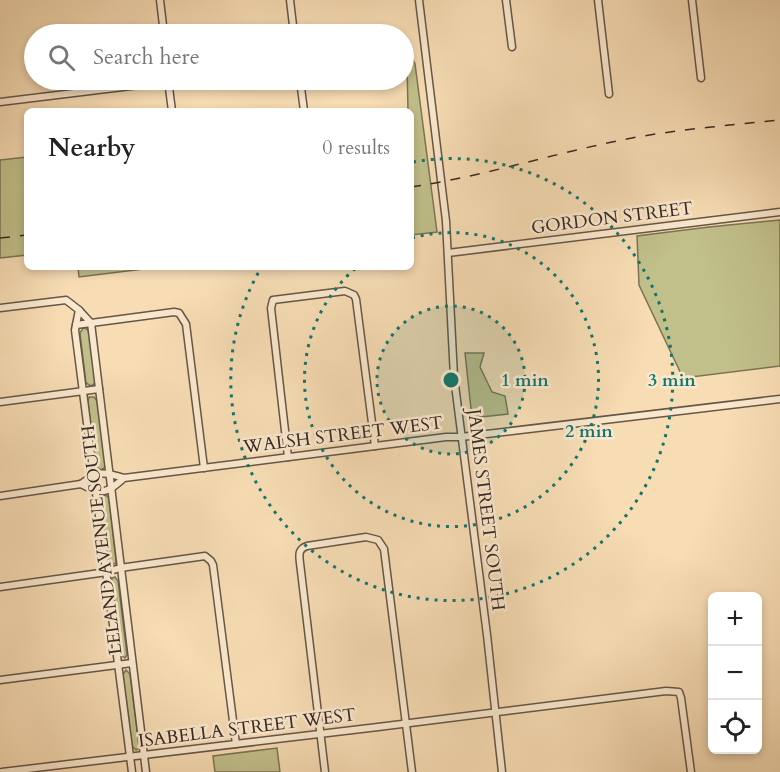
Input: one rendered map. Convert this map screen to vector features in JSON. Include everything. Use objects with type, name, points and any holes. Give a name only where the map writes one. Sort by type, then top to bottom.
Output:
[{"type":"street","points":[[160,0],[163,24]]},
{"type":"street","points":[[290,0],[293,24]]},
{"type":"street","name":"JAMES STREET SOUTH","points":[[419,0],[441,176],[448,253],[452,354],[502,772]]},
{"type":"street","points":[[506,0],[512,48]]},
{"type":"street","points":[[598,0],[609,94]]},
{"type":"street","points":[[692,0],[701,78]]},
{"type":"street","points":[[0,102],[92,90]]},
{"type":"street","points":[[170,90],[172,108]]},
{"type":"street","points":[[301,90],[304,108]]},
{"type":"street","name":"GORDON STREET","points":[[448,253],[780,212]]},
{"type":"street","points":[[288,457],[271,308],[273,300],[345,291],[354,295],[375,446]]},
{"type":"street","points":[[0,308],[66,300],[91,323]]},
{"type":"street","name":"LELAND AVENUE SOUTH","points":[[79,310],[75,330],[132,772]]},
{"type":"street","points":[[76,324],[174,312],[182,316],[186,324],[204,468]]},
{"type":"street","name":"LELAND AVENUE SOUTH","points":[[91,323],[146,772]]},
{"type":"street","points":[[0,402],[99,389]]},
{"type":"street","name":"WALSH STREET WEST","points":[[0,496],[81,484],[93,475],[109,473],[124,478],[446,437],[780,399]]},
{"type":"street","points":[[81,484],[96,491],[111,490],[124,478]]},
{"type":"street","points":[[326,772],[299,551],[307,546],[366,537],[378,540],[384,549],[412,772]]},
{"type":"street","points":[[0,587],[205,556],[213,565],[236,744]]},
{"type":"street","points":[[0,680],[132,663]]},
{"type":"street","name":"ISABELLA STREET WEST","points":[[2,772],[40,770],[666,691],[679,692],[681,698],[691,772]]},
{"type":"shaded area","points":[[414,62],[437,232],[414,235],[414,108],[408,108],[408,90],[414,90]]},
{"type":"shaded area","points":[[24,157],[24,255],[0,258],[0,160]]},
{"type":"shaded area","points":[[780,220],[780,366],[683,378],[639,285],[637,236]]},
{"type":"shaded area","points":[[78,270],[136,270],[79,277]]},
{"type":"shaded area","points":[[83,328],[89,332],[95,380],[91,386],[86,383],[80,333]]},
{"type":"shaded area","points":[[465,353],[484,353],[480,367],[492,392],[505,396],[508,414],[472,418]]},
{"type":"shaded area","points":[[89,397],[94,397],[97,401],[106,466],[101,470],[96,467]]},
{"type":"shaded area","points":[[104,495],[109,498],[115,564],[110,564],[109,561],[100,499]]},
{"type":"shaded area","points":[[115,577],[118,581],[127,655],[125,658],[121,655],[112,582],[112,578]]},
{"type":"shaded area","points":[[126,670],[130,674],[139,746],[136,750],[132,746],[123,675]]},
{"type":"shaded area","points":[[277,748],[280,772],[215,772],[213,756]]},
{"type":"railway","points":[[414,186],[462,178],[654,134],[780,120]]},
{"type":"railway","points":[[0,238],[24,235]]}]
